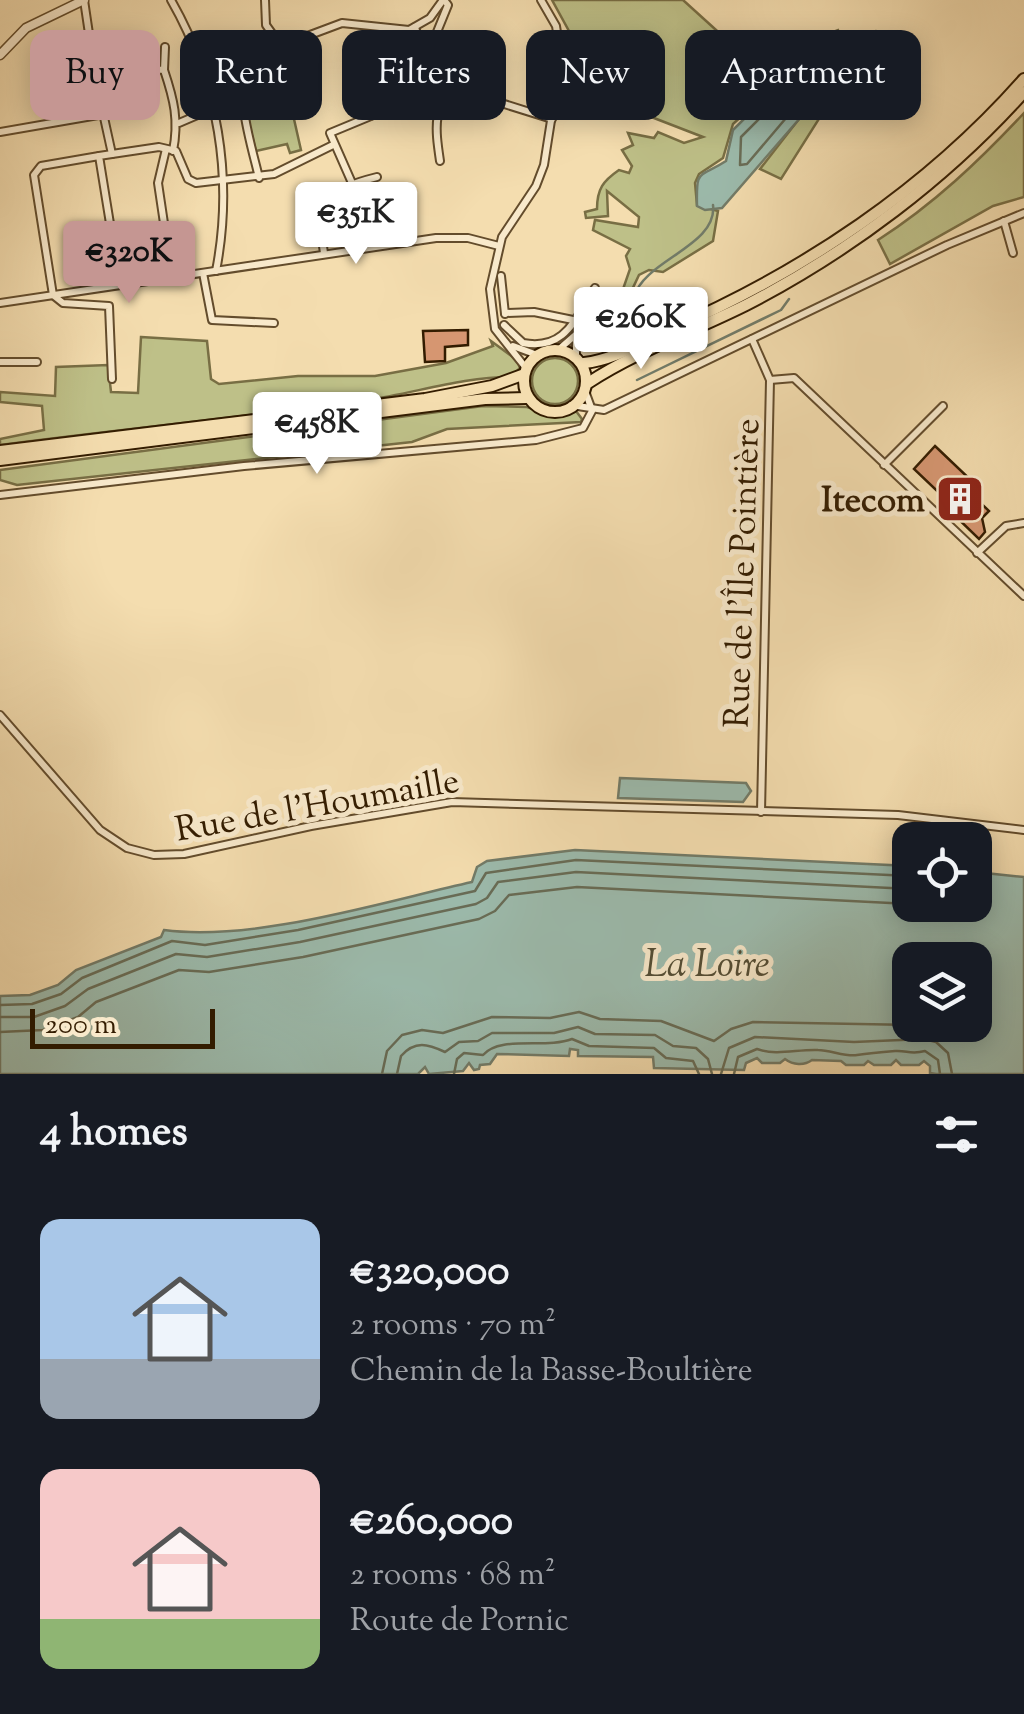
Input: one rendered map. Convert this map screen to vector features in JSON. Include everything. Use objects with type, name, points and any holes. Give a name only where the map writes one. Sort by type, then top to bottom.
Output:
[{"type":"main road","points":[[0,451],[425,399],[520,374],[540,356],[557,352],[580,359],[609,358],[706,314],[810,259],[930,170],[1024,78]]},
{"type":"main road","points":[[0,460],[485,398],[526,398],[542,409],[571,405],[587,387],[748,304],[844,246],[936,176],[1024,92]]},
{"type":"main road","points":[[580,359],[587,387]]},
{"type":"main road","points":[[520,374],[526,398]]},
{"type":"street","points":[[0,55],[26,28],[84,0],[89,30]]},
{"type":"street","points":[[171,0],[201,66],[214,109],[223,182],[216,271]]},
{"type":"street","points":[[265,0],[266,25],[270,30]]},
{"type":"street","points":[[322,30],[342,23],[366,23],[395,30],[415,27],[430,18],[444,0],[448,5],[438,30]]},
{"type":"street","points":[[541,0],[556,30]]},
{"type":"street","points":[[165,48],[164,70],[179,123],[158,183],[172,277]]},
{"type":"street","points":[[160,70],[164,70]]},
{"type":"street","points":[[440,161],[435,125],[438,107],[443,95],[459,80],[498,102],[526,111]]},
{"type":"street","points":[[0,132],[69,120]]},
{"type":"street","points":[[105,120],[112,154]]},
{"type":"street","points":[[179,123],[186,120]]},
{"type":"street","points":[[245,120],[258,178]]},
{"type":"street","points":[[352,183],[330,133],[361,120]]},
{"type":"street","points":[[520,374],[507,342],[496,329],[490,289],[499,246],[538,181],[552,120]]},
{"type":"street","points":[[112,379],[109,306],[63,303],[53,295],[34,175],[41,166],[142,148],[170,150],[180,154],[191,182],[223,182],[288,170],[333,145]]},
{"type":"street","points":[[99,156],[120,285]]},
{"type":"street","points":[[324,253],[320,212],[352,183],[377,177]]},
{"type":"street","points":[[571,405],[604,410],[1024,213]]},
{"type":"street","points":[[1004,221],[1013,252]]},
{"type":"street","points":[[0,303],[436,238],[468,238],[499,246]]},
{"type":"street","points":[[202,273],[212,320],[274,323]]},
{"type":"street","points":[[501,276],[504,325]]},
{"type":"street","points":[[504,325],[517,340],[542,344],[562,340],[596,288]]},
{"type":"street","points":[[506,313],[534,312],[574,320]]},
{"type":"street","points":[[496,329],[504,325]]},
{"type":"street","points":[[557,352],[578,334],[580,359]]},
{"type":"street","name":"Rue de l'Île Pointière","points":[[752,339],[770,380],[761,812]]},
{"type":"street","points":[[507,342],[540,356]]},
{"type":"street","points":[[0,362],[37,362]]},
{"type":"street","points":[[770,380],[794,378],[1024,596]]},
{"type":"street","points":[[0,494],[244,466],[536,440],[583,428],[592,411],[587,387]]},
{"type":"street","points":[[884,464],[942,406]]},
{"type":"street","points":[[978,553],[1006,526],[1024,523]]},
{"type":"street","name":"Rue de l'Houmaille","points":[[0,715],[96,827],[119,844],[146,854],[184,854],[311,826],[452,802],[898,814],[1024,830]]},
{"type":"green space","points":[[552,0],[683,0],[716,30],[685,30],[685,120],[737,120],[723,158],[699,174],[695,183],[697,205],[718,211],[713,241],[663,272],[649,270],[639,275],[630,294],[622,292],[630,269],[626,256],[630,249],[593,230],[595,220],[638,227],[639,217],[607,191],[608,216],[586,218],[585,212],[597,209],[598,196],[609,178],[619,170],[629,173],[632,166],[622,150],[633,145],[628,133],[654,138],[658,132],[684,143],[703,137],[659,120],[665,120],[665,30],[568,30]]},
{"type":"green space","points":[[1024,113],[1024,197],[993,206],[890,264],[878,240],[955,181]]},
{"type":"green space","points":[[248,120],[294,120],[301,150],[290,153],[287,144],[256,151]]},
{"type":"green space","points":[[798,120],[818,120],[781,179],[760,169]]},
{"type":"green space","points":[[141,337],[207,341],[211,379],[219,384],[298,376],[375,376],[446,363],[493,346],[491,341],[517,360],[520,368],[511,377],[457,382],[367,400],[0,445],[0,439],[44,430],[42,406],[0,402],[0,392],[55,396],[56,367],[108,365],[111,392],[138,393]]},
{"type":"green space","points":[[555,358],[571,365],[578,381],[571,397],[555,404],[539,397],[532,381],[539,365]]},
{"type":"green space","points":[[483,406],[527,407],[550,415],[576,411],[582,419],[447,429],[412,442],[17,485],[0,480],[0,470]]},
{"type":"water","points":[[743,120],[798,120],[722,208],[705,210],[697,206],[698,180],[726,161],[733,130]]},
{"type":"water","points":[[620,778],[746,783],[751,791],[743,802],[618,798]]},
{"type":"water","name":"La Loire","points":[[575,850],[892,865],[892,922],[992,922],[992,874],[1024,877],[1024,1074],[936,1074],[930,1073],[930,1066],[924,1061],[919,1065],[901,1065],[896,1060],[891,1065],[868,1061],[864,1065],[846,1065],[841,1061],[812,1060],[798,1064],[785,1059],[780,1063],[762,1063],[757,1058],[746,1063],[744,1070],[654,1068],[653,1057],[578,1056],[578,1050],[570,1049],[569,1056],[497,1054],[490,1064],[480,1065],[479,1069],[474,1070],[469,1063],[463,1071],[429,1074],[425,1067],[418,1074],[0,1074],[0,996],[30,995],[58,985],[76,970],[161,937],[164,930],[238,930],[318,918],[472,882],[477,867],[487,861]]},
{"type":"building","points":[[468,330],[468,345],[445,347],[445,361],[425,362],[423,331]]},
{"type":"building","name":"Itecom","points":[[935,446],[976,485],[969,492],[989,511],[982,518],[985,532],[979,539],[948,509],[952,505],[914,469]]},
{"type":"waterway","points":[[603,300],[634,297],[651,273],[704,231],[713,205]]},
{"type":"waterway","points":[[637,380],[781,310],[789,299]]},
{"type":"place","name":"Itecom","points":[[960,499]]}]
